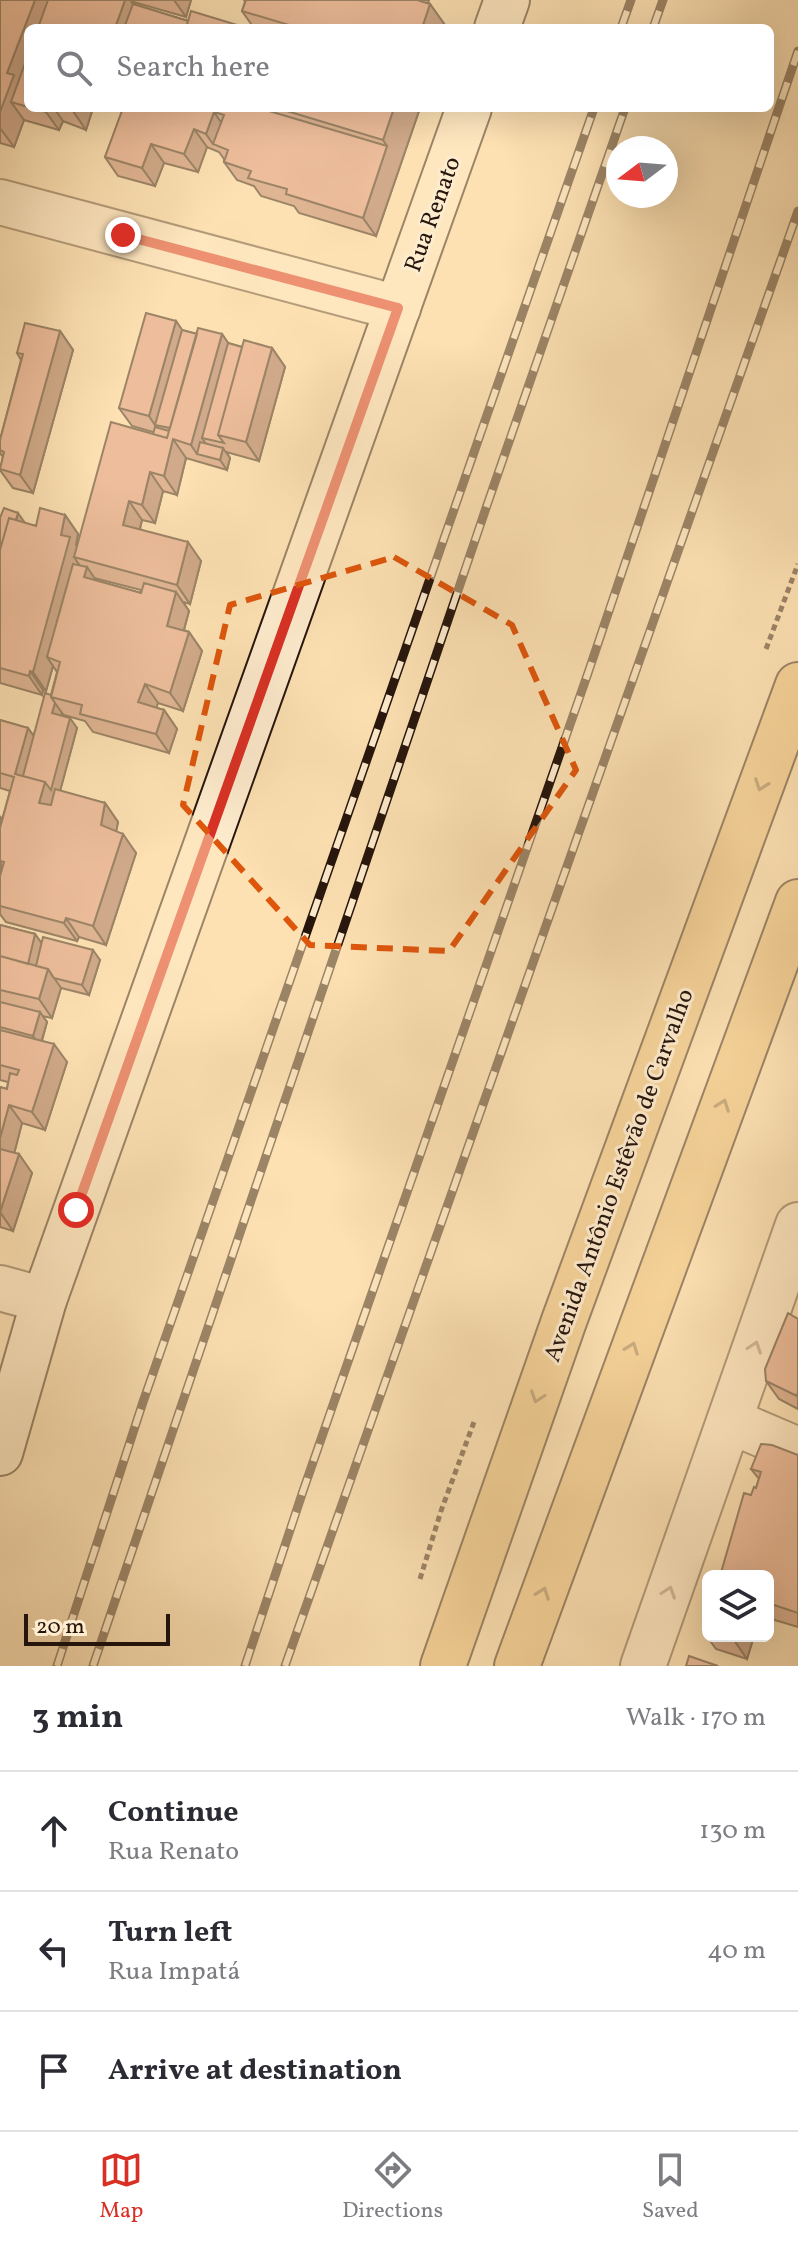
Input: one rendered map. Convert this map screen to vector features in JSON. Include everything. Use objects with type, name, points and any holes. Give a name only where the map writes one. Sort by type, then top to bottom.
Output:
[{"type":"highway","name":"Avenida Antônio Estêvão de Carvalho","points":[[443,1666],[564,1321],[798,685]]},
{"type":"highway","points":[[517,1666],[798,902]]},
{"type":"street","points":[[498,24],[507,0]]},
{"type":"street","name":"Rua Renato","points":[[0,1453],[44,1300],[468,112]]},
{"type":"street","points":[[0,202],[398,308]]},
{"type":"street","points":[[643,1666],[798,1225]]},
{"type":"street","points":[[0,1288],[44,1300]]},
{"type":"street","points":[[730,1421],[798,1450]]},
{"type":"highlighted area","points":[[394,557],[512,625],[576,770],[449,951],[310,945],[183,805],[230,605]]},
{"type":"building","points":[[0,0],[35,0],[7,73],[14,75],[0,112]]},
{"type":"building","points":[[48,0],[125,0],[116,24],[39,24]]},
{"type":"building","points":[[246,0],[417,0],[430,4],[423,24],[286,24],[242,11]]},
{"type":"building","points":[[133,4],[188,21],[187,24],[126,24]]},
{"type":"building","points":[[191,11],[234,24],[187,24]]},
{"type":"building","points":[[24,66],[24,106],[11,102]]},
{"type":"building","points":[[122,112],[214,112],[206,134],[194,129],[184,154],[151,144],[142,168],[105,157]]},
{"type":"building","points":[[214,112],[272,112],[387,146],[363,218],[286,194],[287,189],[248,178],[251,171],[224,162],[228,150],[213,144],[224,115]]},
{"type":"building","points":[[290,112],[393,112],[383,140]]},
{"type":"building","points":[[146,313],[176,321],[149,416],[119,408]]},
{"type":"building","points":[[25,323],[60,331],[20,475],[0,469],[4,452],[0,450],[0,440],[23,354],[17,353]]},
{"type":"building","points":[[198,328],[222,334],[191,445],[173,439],[164,476],[150,472],[142,505],[129,501],[123,525],[188,542],[177,585],[74,557],[111,422],[167,438]]},
{"type":"building","points":[[182,330],[197,334],[170,428],[155,425]]},
{"type":"building","points":[[244,340],[272,348],[246,442],[218,435]]},
{"type":"building","points":[[228,343],[242,347],[218,435],[224,443],[202,438]]},
{"type":"building","points":[[155,427],[169,431],[167,438],[153,434]]},
{"type":"building","points":[[200,442],[223,448],[220,460],[197,454]]},
{"type":"building","points":[[4,508],[18,513],[16,520],[9,518],[0,550],[0,518]]},
{"type":"building","points":[[40,508],[65,515],[61,535],[70,537],[33,672],[30,671],[29,676],[0,668],[0,550],[9,518],[36,526]]},
{"type":"building","points":[[73,564],[87,567],[84,577],[141,593],[144,583],[176,592],[167,626],[189,632],[170,693],[145,684],[138,702],[164,710],[156,734],[80,714],[82,705],[51,697],[60,662],[47,657]]},
{"type":"building","points":[[45,693],[51,695],[55,703],[52,713],[70,718],[51,790],[45,782],[23,776]]},
{"type":"building","points":[[0,720],[28,728],[15,774],[45,782],[39,803],[51,805],[55,789],[105,803],[101,825],[123,834],[93,926],[66,918],[64,923],[0,906],[0,876],[4,862],[0,861],[0,828],[14,777],[0,773]]},
{"type":"building","points":[[0,925],[35,934],[28,964],[0,956]]},
{"type":"building","points":[[43,937],[93,950],[82,985],[54,978],[48,969],[36,966]]},
{"type":"building","points":[[0,956],[48,969],[39,999],[0,990]]},
{"type":"building","points":[[0,1002],[40,1012],[33,1036],[0,1027]]},
{"type":"building","points":[[0,1030],[54,1044],[32,1112],[9,1105],[0,1138],[0,1087],[7,1089],[10,1073],[17,1075],[19,1070],[0,1065]]},
{"type":"building","points":[[0,1149],[19,1154],[0,1212]]},
{"type":"building","points":[[788,1313],[798,1319],[797,1396],[766,1381],[765,1369]]},
{"type":"building","points":[[761,1444],[798,1455],[798,1613],[774,1605],[774,1570],[722,1570],[744,1493],[751,1495],[761,1472],[751,1469]]},
{"type":"building","points":[[689,1656],[718,1666],[686,1666]]},
{"type":"railway","points":[[622,24],[631,0]]},
{"type":"railway","points":[[654,24],[663,0]]},
{"type":"railway","points":[[245,1666],[588,673],[798,51]]},
{"type":"railway","points":[[57,1666],[143,1402],[593,112]]},
{"type":"railway","points":[[93,1666],[624,112]]},
{"type":"railway","points":[[285,1666],[798,211]]},
{"type":"route","points":[[76,1210],[398,308],[123,235]]}]
